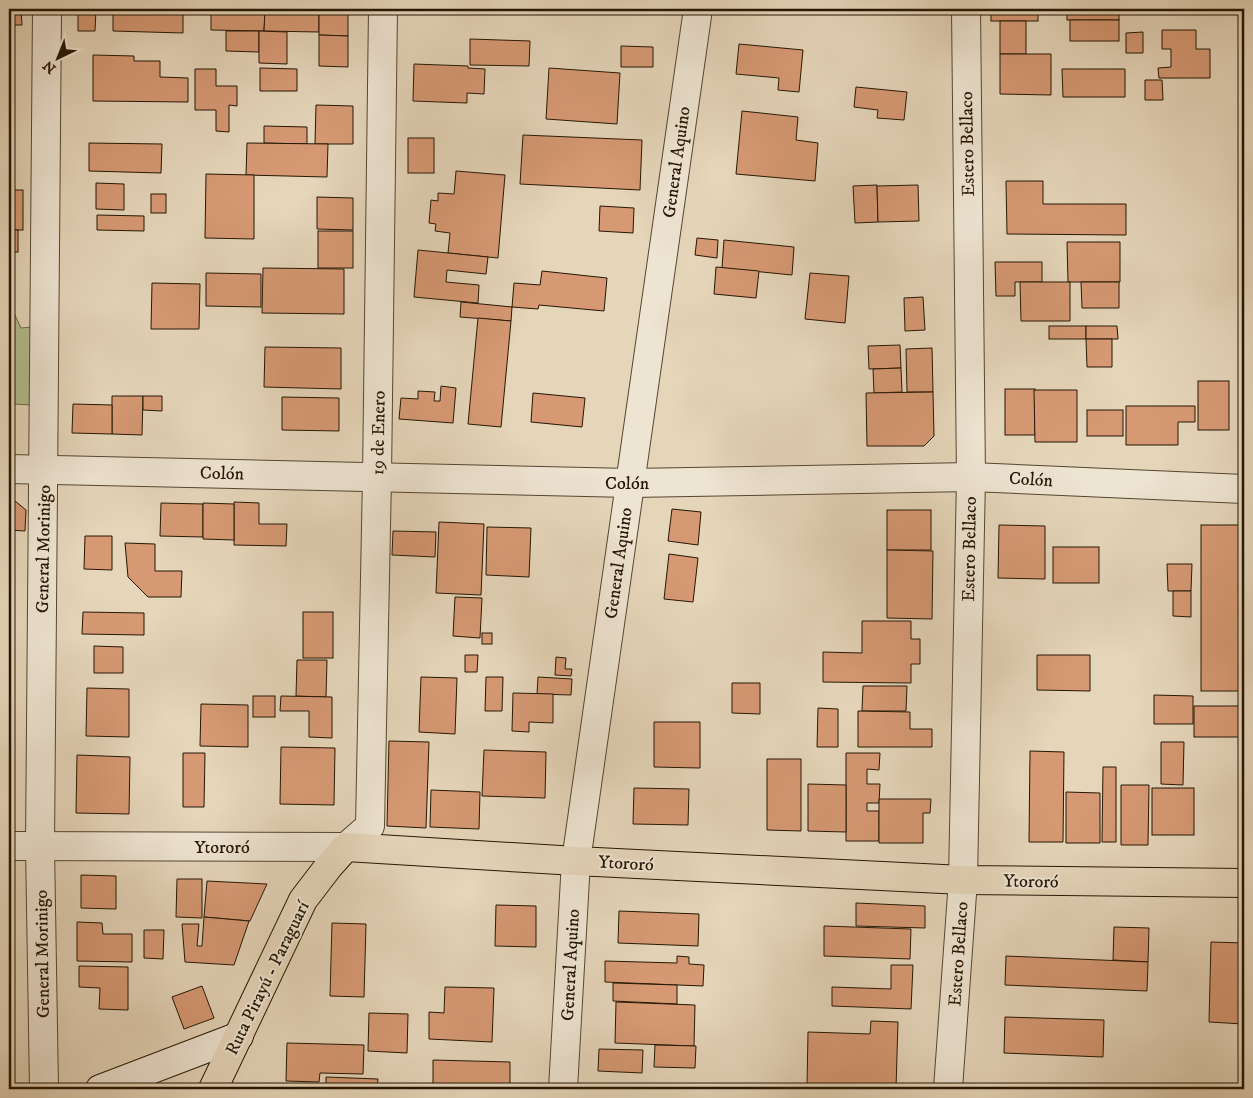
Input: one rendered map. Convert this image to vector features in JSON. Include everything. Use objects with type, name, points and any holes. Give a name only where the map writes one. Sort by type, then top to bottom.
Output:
[{"type":"main road","name":"Ytororó","points":[[346,847],[576,861],[963,880],[1244,883]]},
{"type":"main road","name":"Ruta Pirayú - Paraguarí","points":[[213,1089],[303,900],[346,847]]},
{"type":"street","name":"General Morinigo","points":[[44,1089],[40,846],[47,9]]},
{"type":"street","name":"19 de Enero","points":[[346,847],[370,826],[378,477],[383,9]]},
{"type":"street","name":"General Aquino","points":[[563,1089],[576,861],[698,9]]},
{"type":"street","name":"Estero Bellaco","points":[[948,1089],[963,880],[971,476],[966,9]]},
{"type":"street","name":"Colón","points":[[9,468],[630,483],[971,476],[1244,489]]},
{"type":"street","name":"Ytororó","points":[[9,846],[346,847]]},
{"type":"street","points":[[100,1089],[239,1036]]},
{"type":"green space","points":[[13,311],[21,328],[32,327],[32,405],[13,404],[8,370],[8,344]]},
{"type":"building","points":[[9,9],[21,9],[22,25],[9,25]]},
{"type":"building","points":[[78,9],[96,9],[95,31],[78,31]]},
{"type":"building","points":[[113,9],[183,9],[183,33],[113,31]]},
{"type":"building","points":[[211,9],[240,9],[240,14],[265,14],[264,31],[211,30]]},
{"type":"building","points":[[265,9],[319,9],[319,32],[264,31]]},
{"type":"building","points":[[319,9],[348,9],[348,36],[319,35]]},
{"type":"building","points":[[991,9],[1038,9],[1038,21],[991,21]]},
{"type":"building","points":[[1067,9],[1119,9],[1119,20],[1067,20]]},
{"type":"building","points":[[1070,20],[1119,20],[1119,41],[1070,41]]},
{"type":"building","points":[[1000,21],[1026,21],[1026,54],[1000,54]]},
{"type":"building","points":[[1162,30],[1196,30],[1196,49],[1210,49],[1210,78],[1159,78],[1158,68],[1171,67],[1171,49],[1162,49]]},
{"type":"building","points":[[226,31],[259,31],[259,52],[226,51]]},
{"type":"building","points":[[259,31],[287,32],[287,64],[259,63]]},
{"type":"building","points":[[1143,32],[1143,53],[1126,53],[1126,33]]},
{"type":"building","points":[[319,35],[348,36],[348,67],[319,66]]},
{"type":"building","points":[[470,39],[530,41],[529,66],[470,65]]},
{"type":"building","points":[[739,44],[803,50],[799,92],[778,90],[779,78],[736,74]]},
{"type":"building","points":[[621,46],[653,47],[653,67],[621,67]]},
{"type":"building","points":[[1000,54],[1051,54],[1051,95],[1000,94]]},
{"type":"building","points":[[93,55],[134,56],[134,61],[160,61],[160,77],[188,78],[188,102],[93,101]]},
{"type":"building","points":[[414,64],[468,66],[468,68],[485,69],[484,94],[467,93],[467,103],[413,101]]},
{"type":"building","points":[[260,68],[297,69],[297,91],[260,91]]},
{"type":"building","points":[[549,68],[620,73],[617,124],[546,119]]},
{"type":"building","points":[[195,69],[216,69],[216,86],[237,86],[237,106],[229,105],[229,132],[216,131],[216,110],[195,110]]},
{"type":"building","points":[[1062,69],[1125,69],[1125,97],[1063,97]]},
{"type":"building","points":[[1145,80],[1162,80],[1163,100],[1145,100]]},
{"type":"building","points":[[856,87],[907,92],[904,120],[877,118],[878,110],[854,107]]},
{"type":"building","points":[[316,105],[353,106],[353,144],[315,144]]},
{"type":"building","points":[[742,111],[798,117],[796,140],[818,143],[815,181],[736,174]]},
{"type":"building","points":[[264,126],[307,127],[307,144],[264,143]]},
{"type":"building","points":[[523,135],[642,140],[640,190],[520,184]]},
{"type":"building","points":[[408,138],[434,138],[434,173],[408,173]]},
{"type":"building","points":[[89,143],[162,144],[161,173],[89,171]]},
{"type":"building","points":[[247,143],[328,144],[327,177],[246,175]]},
{"type":"building","points":[[456,171],[505,175],[498,258],[448,253],[450,233],[435,231],[436,224],[429,223],[431,200],[438,201],[438,193],[454,194]]},
{"type":"building","points":[[206,174],[254,175],[254,239],[205,238]]},
{"type":"building","points":[[1006,181],[1043,181],[1043,204],[1126,204],[1126,235],[1007,234]]},
{"type":"building","points":[[96,183],[124,184],[124,210],[96,209]]},
{"type":"building","points":[[877,185],[878,222],[855,223],[853,186]]},
{"type":"building","points":[[918,185],[919,221],[878,222],[877,186]]},
{"type":"building","points":[[9,190],[23,190],[23,230],[9,230]]},
{"type":"building","points":[[151,194],[166,194],[166,213],[151,213]]},
{"type":"building","points":[[317,197],[353,198],[353,230],[317,229]]},
{"type":"building","points":[[600,206],[634,208],[633,233],[599,231]]},
{"type":"building","points":[[97,215],[144,216],[144,231],[97,230]]},
{"type":"building","points":[[9,230],[18,230],[18,252],[9,252]]},
{"type":"building","points":[[318,231],[353,231],[353,268],[318,268]]},
{"type":"building","points":[[697,238],[718,240],[717,258],[695,255]]},
{"type":"building","points":[[724,240],[794,247],[792,275],[722,268]]},
{"type":"building","points":[[1067,242],[1120,242],[1120,282],[1068,282]]},
{"type":"building","points":[[418,250],[488,257],[486,274],[447,270],[446,282],[479,285],[478,303],[414,297]]},
{"type":"building","points":[[995,262],[1042,262],[1042,282],[1015,282],[1015,296],[996,296]]},
{"type":"building","points":[[716,267],[759,271],[756,298],[714,294]]},
{"type":"building","points":[[263,268],[344,269],[344,314],[262,313]]},
{"type":"building","points":[[542,271],[607,278],[604,311],[539,305],[538,309],[512,307],[514,283],[540,285]]},
{"type":"building","points":[[206,273],[261,274],[261,307],[206,306]]},
{"type":"building","points":[[810,273],[849,276],[845,323],[805,319]]},
{"type":"building","points":[[1020,282],[1070,282],[1070,321],[1021,321]]},
{"type":"building","points":[[1081,282],[1119,282],[1119,308],[1082,308]]},
{"type":"building","points":[[152,283],[200,284],[199,329],[151,329]]},
{"type":"building","points":[[923,297],[925,330],[905,331],[904,298]]},
{"type":"building","points":[[461,302],[512,307],[511,321],[460,317]]},
{"type":"building","points":[[478,318],[511,321],[501,427],[468,424]]},
{"type":"building","points":[[1049,326],[1086,326],[1086,339],[1049,339]]},
{"type":"building","points":[[1086,326],[1117,326],[1118,339],[1086,339]]},
{"type":"building","points":[[1086,339],[1112,339],[1112,367],[1087,367]]},
{"type":"building","points":[[900,345],[901,368],[869,369],[868,346]]},
{"type":"building","points":[[265,347],[341,348],[341,389],[264,387]]},
{"type":"building","points":[[932,348],[933,392],[907,392],[906,349]]},
{"type":"building","points":[[901,368],[902,392],[874,393],[873,369]]},
{"type":"building","points":[[1198,381],[1229,381],[1229,430],[1198,430]]},
{"type":"building","points":[[9,384],[14,384],[12,431],[9,431]]},
{"type":"building","points":[[441,386],[456,388],[453,423],[399,419],[401,398],[418,399],[418,391],[435,392],[434,401],[440,401]]},
{"type":"building","points":[[1005,389],[1035,389],[1035,435],[1005,435]]},
{"type":"building","points":[[1034,390],[1077,390],[1077,442],[1035,442]]},
{"type":"building","points":[[933,392],[934,436],[924,446],[867,446],[866,393]]},
{"type":"building","points":[[533,393],[585,398],[582,427],[531,422]]},
{"type":"building","points":[[112,396],[143,396],[142,435],[112,434]]},
{"type":"building","points":[[143,396],[162,396],[162,411],[143,410]]},
{"type":"building","points":[[282,397],[339,398],[339,431],[282,430]]},
{"type":"building","points":[[73,404],[112,405],[112,434],[72,433]]},
{"type":"building","points":[[1126,406],[1195,406],[1195,422],[1178,422],[1178,445],[1126,445]]},
{"type":"building","points":[[1087,410],[1123,410],[1123,436],[1087,436]]},
{"type":"building","points":[[9,496],[26,510],[25,531],[9,530]]},
{"type":"building","points":[[234,502],[259,503],[259,524],[287,524],[286,546],[234,545]]},
{"type":"building","points":[[161,503],[203,504],[203,537],[160,536]]},
{"type":"building","points":[[203,503],[234,504],[234,540],[203,539]]},
{"type":"building","points":[[672,509],[701,512],[698,545],[668,541]]},
{"type":"building","points":[[887,510],[931,510],[931,550],[887,550]]},
{"type":"building","points":[[439,522],[484,524],[481,595],[436,593]]},
{"type":"building","points":[[999,525],[1045,526],[1045,579],[998,578]]},
{"type":"building","points":[[1201,525],[1244,525],[1244,691],[1201,691]]},
{"type":"building","points":[[487,527],[531,528],[529,577],[486,575]]},
{"type":"building","points":[[393,531],[436,532],[435,557],[392,555]]},
{"type":"building","points":[[85,536],[112,536],[112,570],[84,569]]},
{"type":"building","points":[[125,543],[155,544],[155,571],[182,571],[181,597],[148,597],[128,577]]},
{"type":"building","points":[[1053,547],[1099,547],[1099,583],[1053,583]]},
{"type":"building","points":[[887,550],[933,551],[932,619],[887,618]]},
{"type":"building","points":[[669,554],[698,558],[693,602],[664,599]]},
{"type":"building","points":[[1167,564],[1192,564],[1191,591],[1168,591]]},
{"type":"building","points":[[1173,591],[1191,591],[1191,617],[1173,616]]},
{"type":"building","points":[[455,597],[482,598],[480,638],[453,636]]},
{"type":"building","points":[[83,612],[144,613],[144,635],[82,634]]},
{"type":"building","points":[[303,612],[333,612],[333,658],[303,658]]},
{"type":"building","points":[[862,621],[911,621],[911,639],[920,639],[920,664],[911,664],[911,683],[823,682],[823,652],[862,653]]},
{"type":"building","points":[[482,633],[492,633],[492,644],[482,644]]},
{"type":"building","points":[[94,646],[123,647],[123,673],[94,673]]},
{"type":"building","points":[[465,655],[478,655],[477,672],[465,672]]},
{"type":"building","points":[[1037,655],[1090,655],[1090,691],[1037,690]]},
{"type":"building","points":[[556,657],[566,658],[565,669],[572,669],[571,676],[555,675]]},
{"type":"building","points":[[297,660],[327,660],[326,697],[296,696]]},
{"type":"building","points":[[421,677],[457,678],[455,734],[419,732]]},
{"type":"building","points":[[486,677],[503,677],[502,711],[485,711]]},
{"type":"building","points":[[538,677],[572,679],[571,695],[537,694]]},
{"type":"building","points":[[732,683],[760,683],[760,714],[732,713]]},
{"type":"building","points":[[863,686],[907,686],[906,711],[862,711]]},
{"type":"building","points":[[87,688],[129,689],[129,737],[86,736]]},
{"type":"building","points":[[513,693],[553,694],[553,723],[529,722],[529,732],[512,731]]},
{"type":"building","points":[[1154,695],[1193,696],[1193,724],[1154,724]]},
{"type":"building","points":[[253,696],[275,696],[275,717],[253,717]]},
{"type":"building","points":[[281,696],[332,697],[332,738],[309,737],[309,711],[280,711]]},
{"type":"building","points":[[201,704],[248,705],[248,747],[200,746]]},
{"type":"building","points":[[1194,706],[1241,706],[1241,737],[1194,737]]},
{"type":"building","points":[[818,708],[838,709],[838,747],[817,747]]},
{"type":"building","points":[[858,711],[910,712],[910,729],[932,729],[932,747],[858,747]]},
{"type":"building","points":[[654,722],[700,722],[700,768],[654,767]]},
{"type":"building","points":[[389,741],[429,742],[426,828],[387,826]]},
{"type":"building","points":[[1161,742],[1184,742],[1183,785],[1161,784]]},
{"type":"building","points":[[281,747],[335,748],[334,805],[280,804]]},
{"type":"building","points":[[484,750],[546,752],[545,798],[482,796]]},
{"type":"building","points":[[1030,751],[1064,752],[1063,842],[1029,842]]},
{"type":"building","points":[[183,753],[205,753],[204,807],[183,807]]},
{"type":"building","points":[[846,753],[880,753],[879,770],[867,769],[867,784],[880,784],[879,803],[867,803],[867,811],[879,811],[879,841],[846,841]]},
{"type":"building","points":[[77,755],[130,757],[129,814],[76,813]]},
{"type":"building","points":[[767,759],[801,759],[801,831],[767,830]]},
{"type":"building","points":[[1103,767],[1116,767],[1116,842],[1102,842]]},
{"type":"building","points":[[808,784],[846,785],[846,832],[808,831]]},
{"type":"building","points":[[1121,785],[1149,785],[1148,845],[1121,845]]},
{"type":"building","points":[[634,788],[689,789],[688,825],[633,824]]},
{"type":"building","points":[[1152,788],[1194,788],[1194,835],[1152,835]]},
{"type":"building","points":[[431,790],[480,792],[479,829],[430,827]]},
{"type":"building","points":[[1066,792],[1100,793],[1100,843],[1066,843]]},
{"type":"building","points":[[879,799],[931,799],[930,813],[923,813],[923,843],[879,843]]},
{"type":"building","points":[[81,875],[116,876],[116,909],[81,908]]},
{"type":"building","points":[[177,879],[202,879],[202,918],[176,917]]},
{"type":"building","points":[[207,881],[267,884],[250,921],[204,917]]},
{"type":"building","points":[[856,903],[925,906],[925,928],[856,926]]},
{"type":"building","points":[[496,905],[536,906],[536,947],[495,946]]},
{"type":"building","points":[[619,911],[699,914],[698,946],[618,943]]},
{"type":"building","points":[[204,917],[249,921],[234,965],[185,962],[182,924],[199,924],[197,946],[202,946]]},
{"type":"building","points":[[77,922],[102,923],[103,934],[132,934],[132,962],[77,961]]},
{"type":"building","points":[[332,923],[366,924],[364,997],[330,996]]},
{"type":"building","points":[[824,926],[911,929],[910,959],[824,956]]},
{"type":"building","points":[[1114,927],[1149,928],[1148,962],[1113,960]]},
{"type":"building","points":[[144,930],[164,930],[163,959],[144,958]]},
{"type":"building","points":[[1211,942],[1244,943],[1243,1024],[1209,1022]]},
{"type":"building","points":[[677,956],[689,957],[689,964],[704,965],[703,986],[605,982],[605,961],[677,963]]},
{"type":"building","points":[[1006,956],[1148,962],[1147,991],[1005,985]]},
{"type":"building","points":[[891,965],[913,965],[911,1009],[832,1006],[832,987],[891,989]]},
{"type":"building","points":[[79,966],[128,967],[128,1010],[99,1009],[100,988],[79,987]]},
{"type":"building","points":[[613,983],[677,985],[677,1004],[613,1001]]},
{"type":"building","points":[[202,986],[214,1018],[184,1029],[172,997]]},
{"type":"building","points":[[445,987],[494,988],[492,1042],[429,1039],[429,1012],[444,1013]]},
{"type":"building","points":[[616,1002],[695,1005],[694,1046],[615,1043]]},
{"type":"building","points":[[369,1013],[408,1014],[407,1053],[368,1051]]},
{"type":"building","points":[[1005,1017],[1104,1020],[1103,1057],[1004,1053]]},
{"type":"building","points":[[871,1021],[898,1022],[896,1088],[807,1085],[808,1032],[870,1034]]},
{"type":"building","points":[[287,1043],[364,1045],[363,1074],[320,1073],[319,1082],[286,1081]]},
{"type":"building","points":[[655,1045],[696,1046],[695,1068],[654,1067]]},
{"type":"building","points":[[599,1049],[643,1050],[642,1073],[598,1071]]},
{"type":"building","points":[[433,1060],[510,1062],[510,1089],[433,1089]]},
{"type":"building","points":[[326,1077],[378,1079],[377,1089],[326,1089]]},
{"type":"building","points":[[740,1084],[760,1085],[760,1089],[740,1089]]},
{"type":"building","points":[[760,1085],[788,1086],[788,1089],[760,1089]]}]
